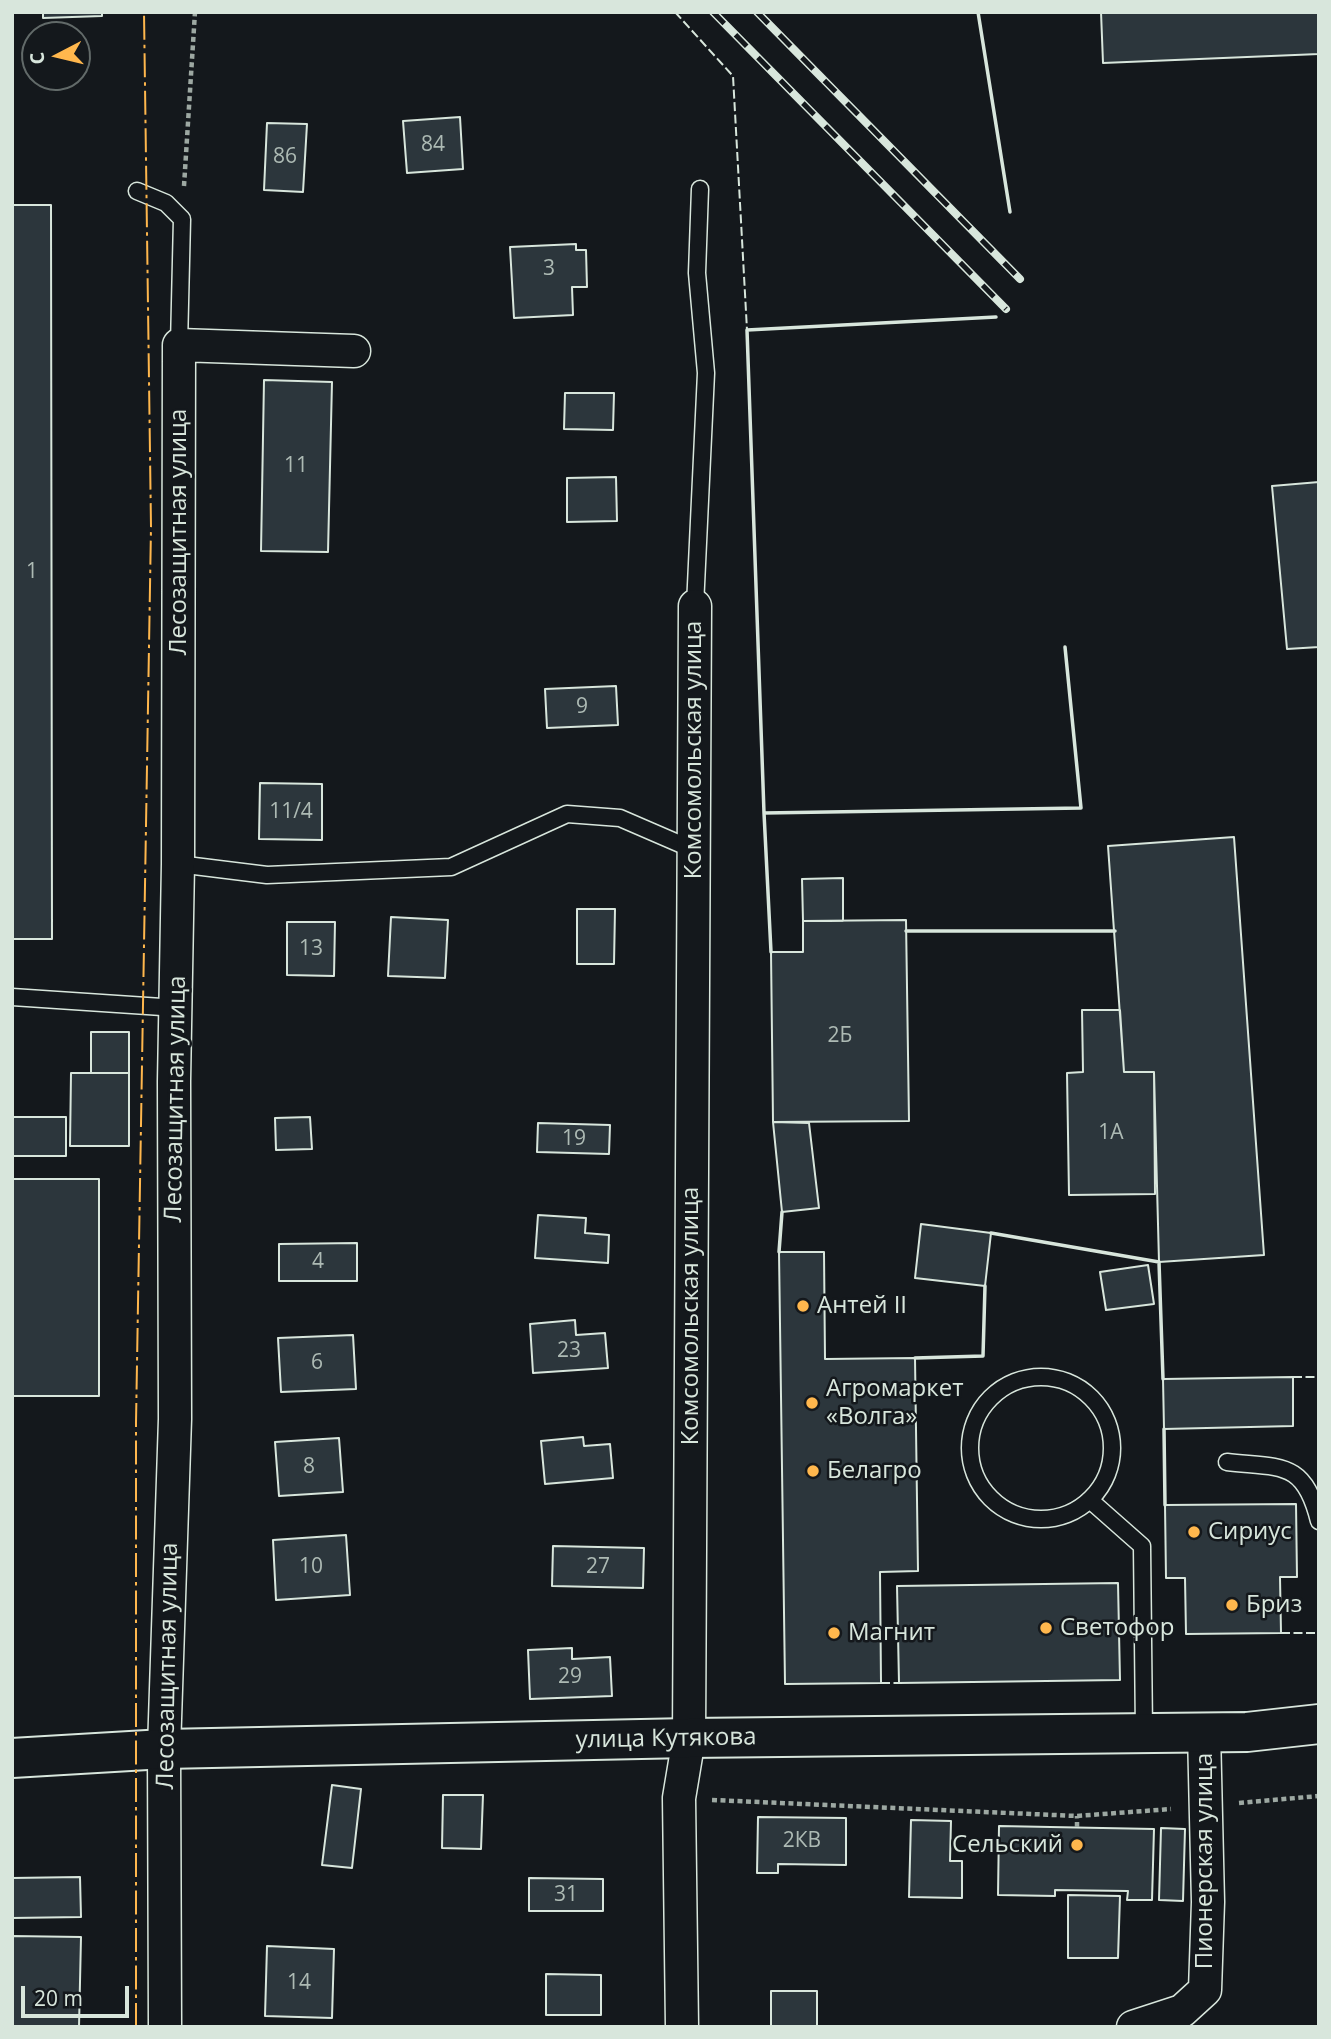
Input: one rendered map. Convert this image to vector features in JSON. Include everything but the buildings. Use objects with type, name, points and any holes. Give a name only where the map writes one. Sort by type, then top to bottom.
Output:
[{"type":"main road","name":"улица Кутякова","points":[[12,1758],[164,1749],[689,1738],[1247,1732],[1319,1724]]},
{"type":"street","points":[[179,345],[354,351]]},
{"type":"street","name":"Лесозащитная улица","points":[[165,2027],[164,1749],[175,1419],[174,1081],[178,864],[179,345]]},
{"type":"street","name":"Комсомольская улица","points":[[682,2027],[679,1798],[689,1738],[695,606]]},
{"type":"street","name":"Пионерская улица","points":[[1133,2027],[1182,2011],[1205,1990],[1208,1902],[1203,1807],[1204,1732]]},
{"type":"lane","points":[[695,606],[706,373],[697,274],[700,189]]},
{"type":"lane","points":[[137,191],[166,203],[182,219],[179,345]]},
{"type":"lane","points":[[178,864],[267,875],[451,867],[567,814],[620,818],[694,850]]},
{"type":"lane","points":[[12,997],[177,1008]]},
{"type":"lane","points":[[1052,1376],[1087,1391],[1110,1425],[1112,1466],[1091,1501],[1054,1519],[1017,1516],[988,1497],[971,1467],[970,1433],[986,1400],[1016,1379],[1052,1376]]},
{"type":"lane","points":[[1227,1462],[1291,1469],[1311,1491],[1319,1521]]},
{"type":"lane","points":[[1091,1501],[1142,1546],[1144,1733]]},
{"type":"path","points":[[182,219],[195,12]]},
{"type":"path","points":[[679,1798],[1077,1816],[1319,1796]]},
{"type":"path","points":[[1077,1816],[1077,1827]]},
{"type":"railway","points":[[713,12],[1006,309]]},
{"type":"railway","points":[[757,12],[1020,279]]},
{"type":"fence","points":[[675,12],[733,76],[747,330]]},
{"type":"fence","points":[[1293,1377],[1319,1377]]},
{"type":"fence","points":[[1281,1633],[1319,1633]]},
{"type":"fence","points":[[881,1683],[899,1683]]},
{"type":"wall","points":[[978,12],[1010,212]]},
{"type":"wall","points":[[996,317],[747,330],[764,813],[1081,808],[1065,647]]},
{"type":"wall","points":[[764,813],[771,952]]},
{"type":"wall","points":[[1319,878],[1319,958]]},
{"type":"wall","points":[[906,931],[1115,931]]},
{"type":"wall","points":[[779,1252],[782,1212]]},
{"type":"wall","points":[[991,1233],[1159,1262],[1163,1379]]},
{"type":"wall","points":[[915,1358],[983,1356],[985,1286]]},
{"type":"wall","points":[[1164,1429],[1165,1505]]},
{"type":"power","points":[[136,2027],[136,1423],[151,527],[144,12]]},
{"type":"place","name":"Антей II","points":[[803,1306]]},
{"type":"place","name":"Агромаркет «Волга»","points":[[812,1403]]},
{"type":"place","name":"Белагро","points":[[813,1471]]},
{"type":"place","name":"Сириус","points":[[1194,1532]]},
{"type":"place","name":"Бриз","points":[[1232,1605]]},
{"type":"place","name":"Светофор","points":[[1046,1628]]},
{"type":"place","name":"Магнит","points":[[834,1633]]},
{"type":"place","name":"Сельский","points":[[1077,1845]]}]
